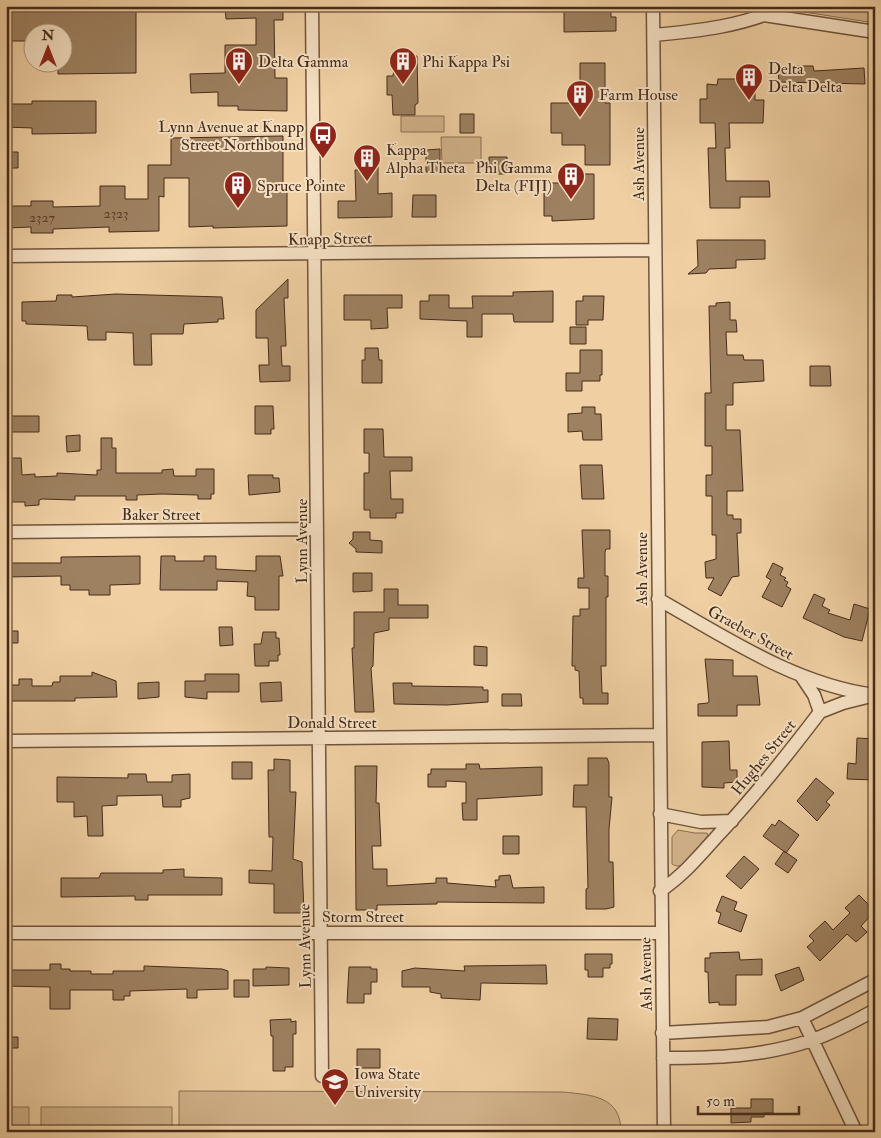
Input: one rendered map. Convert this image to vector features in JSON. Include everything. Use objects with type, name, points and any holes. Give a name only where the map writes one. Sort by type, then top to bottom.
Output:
[{"type":"street","name":"Lynn Avenue","points":[[312,6],[322,1076]]},
{"type":"street","name":"Ash Avenue","points":[[653,6],[660,891],[664,1132]]},
{"type":"street","points":[[654,35],[700,30],[764,15],[785,6]]},
{"type":"street","points":[[764,15],[875,32]]},
{"type":"street","name":"Knapp Street","points":[[6,256],[315,255],[655,250]]},
{"type":"street","name":"Baker Street","points":[[6,532],[317,530]]},
{"type":"street","name":"Graeber Street","points":[[658,598],[802,676],[833,686],[874,695]]},
{"type":"street","points":[[802,676],[814,695],[820,712],[842,703],[874,695]]},
{"type":"street","name":"Hughes Street","points":[[660,891],[680,878],[732,821],[785,759],[820,712]]},
{"type":"street","name":"Donald Street","points":[[6,741],[659,735]]},
{"type":"street","name":"Hughes Street","points":[[660,814],[701,822],[732,821]]},
{"type":"street","name":"Storm Street","points":[[6,933],[661,933]]},
{"type":"street","points":[[662,1033],[760,1028],[802,1018],[875,980]]},
{"type":"street","points":[[663,1058],[717,1058],[752,1054],[813,1040],[875,1010]]},
{"type":"street","points":[[802,1018],[856,1132]]},
{"type":"shaded area","points":[[805,6],[875,6],[875,23],[804,12],[802,8]]},
{"type":"shaded area","points":[[401,116],[444,116],[444,132],[401,132]]},
{"type":"shaded area","points":[[441,137],[481,137],[481,163],[442,163]]},
{"type":"shaded area","points":[[678,830],[707,833],[708,835],[687,862],[677,866],[672,864],[672,837]]},
{"type":"shaded area","points":[[179,1091],[563,1092],[594,1096],[610,1104],[620,1120],[621,1132],[179,1132]]},
{"type":"shaded area","points":[[6,1107],[29,1107],[29,1132],[6,1132]]},
{"type":"shaded area","points":[[41,1107],[172,1107],[172,1132],[41,1132]]},
{"type":"building","points":[[7,6],[136,6],[136,73],[58,74],[58,72],[72,72],[72,22],[22,22],[22,41],[7,41]]},
{"type":"building","points":[[225,6],[283,6],[283,20],[274,20],[275,78],[287,78],[287,111],[238,110],[238,106],[218,106],[218,92],[191,93],[190,74],[225,73],[225,45],[256,45],[256,18],[226,19]]},
{"type":"building","points":[[564,6],[611,6],[611,17],[616,17],[616,31],[564,32]]},
{"type":"building","name":"Phi Kappa Psi","points":[[396,56],[417,56],[418,103],[415,105],[415,115],[393,115],[392,95],[387,95],[387,76],[393,76]]},
{"type":"building","name":"Farm House","points":[[580,63],[605,63],[605,103],[610,103],[610,165],[585,165],[585,145],[562,145],[562,133],[551,133],[551,103],[580,103]]},
{"type":"building","points":[[785,66],[813,66],[814,71],[864,68],[865,84],[779,82],[778,69],[785,70]]},
{"type":"building","points":[[718,79],[755,79],[755,100],[764,100],[763,123],[729,123],[730,148],[725,148],[726,181],[769,181],[770,197],[740,197],[740,208],[710,208],[708,148],[716,148],[715,123],[700,123],[700,99],[707,99],[707,84],[717,85]]},
{"type":"building","points":[[32,101],[96,101],[96,133],[32,134],[32,128],[6,127],[6,104],[32,104]]},
{"type":"building","points":[[460,114],[474,114],[474,133],[460,133]]},
{"type":"building","points":[[283,136],[283,192],[287,192],[287,226],[189,227],[189,178],[164,178],[164,197],[159,196],[159,231],[109,232],[109,227],[53,229],[53,233],[31,233],[31,227],[6,228],[6,206],[31,206],[31,201],[53,201],[53,207],[100,206],[100,186],[125,186],[125,199],[148,199],[148,165],[171,165],[171,138]]},
{"type":"building","points":[[440,149],[440,172],[426,172],[426,150]]},
{"type":"building","points":[[6,152],[18,152],[18,168],[6,168]]},
{"type":"building","points":[[489,157],[507,157],[507,174],[489,174]]},
{"type":"building","name":"Kappa Alpha Theta","points":[[366,167],[378,167],[378,194],[392,193],[392,217],[338,218],[338,201],[356,201],[355,170],[366,170]]},
{"type":"building","name":"Phi Gamma Delta (FIJI)","points":[[570,174],[594,174],[594,219],[552,221],[552,216],[544,216],[544,192],[551,192],[551,183],[570,183]]},
{"type":"building","points":[[413,195],[436,195],[436,217],[412,217]]},
{"type":"building","points":[[697,240],[765,240],[765,259],[736,260],[736,268],[709,269],[706,273],[688,274],[698,266]]},
{"type":"building","points":[[288,279],[288,298],[284,298],[286,346],[281,346],[282,366],[290,366],[290,381],[260,382],[259,365],[269,365],[268,338],[256,338],[256,310]]},
{"type":"building","points":[[553,291],[553,322],[514,322],[513,314],[482,314],[482,337],[467,337],[467,321],[420,319],[420,301],[429,301],[429,295],[449,295],[449,308],[473,308],[472,296],[513,296],[513,292]]},
{"type":"building","points":[[116,294],[222,297],[224,319],[218,319],[218,322],[184,324],[183,334],[151,334],[152,365],[134,365],[133,333],[106,332],[106,340],[88,340],[87,326],[26,324],[26,321],[22,321],[22,302],[56,301],[57,295],[72,295],[72,297]]},
{"type":"building","points":[[344,295],[402,295],[402,308],[387,308],[388,328],[371,329],[371,320],[344,320]]},
{"type":"building","points":[[583,296],[604,296],[603,320],[588,320],[588,325],[576,325],[576,301],[583,301]]},
{"type":"building","points":[[730,302],[730,320],[736,320],[737,332],[726,332],[727,355],[743,355],[744,360],[763,360],[764,381],[733,383],[733,405],[726,405],[726,430],[740,430],[743,491],[727,491],[727,515],[733,515],[733,519],[741,519],[741,533],[737,533],[739,576],[732,577],[721,596],[708,589],[714,578],[706,578],[705,562],[716,559],[716,535],[712,535],[712,496],[706,496],[706,475],[712,475],[712,446],[705,446],[705,393],[711,393],[709,306],[716,306],[716,303]]},
{"type":"building","points":[[570,327],[586,327],[586,344],[570,344]]},
{"type":"building","points":[[365,348],[378,348],[379,360],[382,360],[382,383],[362,383],[362,360],[365,360]]},
{"type":"building","points":[[580,350],[602,350],[602,375],[600,375],[600,381],[582,381],[582,391],[566,391],[566,373],[580,373]]},
{"type":"building","points":[[810,366],[830,366],[831,386],[810,386]]},
{"type":"building","points":[[255,406],[273,406],[274,429],[271,429],[271,434],[255,434]]},
{"type":"building","points":[[582,407],[595,407],[595,414],[601,414],[602,440],[583,440],[582,431],[568,432],[568,414],[582,413]]},
{"type":"building","points":[[6,416],[39,416],[39,432],[6,432]]},
{"type":"building","points":[[364,429],[383,429],[384,457],[412,457],[412,471],[390,471],[391,499],[403,499],[403,513],[396,513],[396,518],[370,518],[370,510],[364,510],[364,473],[369,473],[369,453],[364,453]]},
{"type":"building","points":[[80,435],[80,451],[67,452],[66,436]]},
{"type":"building","points":[[101,438],[112,438],[112,448],[116,448],[116,473],[162,473],[162,470],[173,469],[174,476],[196,476],[196,469],[214,469],[214,494],[211,494],[211,499],[198,499],[198,495],[162,494],[137,495],[137,500],[126,500],[126,496],[75,496],[75,500],[42,499],[39,500],[39,505],[25,506],[25,502],[6,502],[6,458],[21,458],[22,475],[35,474],[35,477],[57,476],[57,473],[97,475],[97,470],[101,470]]},
{"type":"building","points":[[580,465],[602,465],[604,499],[582,499]]},
{"type":"building","points":[[248,475],[273,475],[273,478],[279,478],[280,492],[249,495]]},
{"type":"building","points":[[582,530],[610,530],[610,549],[606,549],[605,552],[605,576],[608,576],[608,597],[606,597],[606,666],[601,666],[602,693],[608,693],[608,704],[583,704],[583,698],[580,698],[579,671],[575,670],[575,666],[572,666],[573,616],[580,616],[580,609],[589,609],[589,588],[578,588],[578,578],[584,578]]},
{"type":"building","points":[[353,532],[370,532],[370,540],[382,541],[382,553],[356,552],[356,549],[349,543],[353,539]]},
{"type":"building","points":[[140,556],[140,584],[110,585],[110,595],[89,595],[89,590],[70,590],[70,585],[61,585],[61,576],[6,577],[6,563],[61,563],[61,557]]},
{"type":"building","points":[[161,556],[175,556],[175,561],[204,561],[204,556],[216,556],[216,569],[256,571],[256,556],[280,556],[283,576],[279,576],[279,610],[255,610],[255,597],[247,596],[248,582],[217,581],[217,590],[160,590]]},
{"type":"building","points":[[773,563],[783,568],[780,575],[786,578],[784,580],[788,582],[786,586],[791,589],[782,607],[762,597],[771,580],[766,577]]},
{"type":"building","points":[[353,573],[372,573],[372,591],[353,592]]},
{"type":"building","points":[[384,589],[398,589],[398,605],[428,605],[428,618],[389,618],[389,630],[374,633],[373,666],[371,668],[374,712],[355,712],[352,648],[354,648],[354,612],[384,612]]},
{"type":"building","points":[[814,594],[825,599],[822,606],[830,610],[828,613],[850,620],[854,604],[870,609],[862,641],[844,637],[803,618]]},
{"type":"building","points":[[219,627],[232,627],[233,645],[220,646]]},
{"type":"building","points":[[6,631],[18,631],[18,643],[6,643]]},
{"type":"building","points":[[263,632],[276,632],[276,638],[279,638],[280,655],[278,655],[278,661],[269,661],[269,666],[255,666],[254,644],[261,644]]},
{"type":"building","points":[[474,646],[487,647],[487,666],[474,665]]},
{"type":"building","points":[[705,659],[733,660],[733,676],[757,676],[760,705],[737,705],[737,716],[698,716],[698,704],[708,703],[709,701]]},
{"type":"building","points":[[92,672],[116,681],[117,697],[75,698],[75,701],[6,701],[6,685],[19,685],[19,679],[32,679],[32,686],[52,686],[53,682],[60,682],[60,676],[92,676]]},
{"type":"building","points":[[205,674],[239,674],[239,692],[207,692],[207,699],[185,697],[185,681],[205,681]]},
{"type":"building","points":[[159,682],[159,697],[138,699],[138,683]]},
{"type":"building","points":[[281,682],[282,701],[261,702],[260,683]]},
{"type":"building","points":[[393,683],[412,683],[412,686],[483,687],[483,690],[488,690],[488,702],[447,705],[394,704]]},
{"type":"building","points":[[502,694],[521,694],[522,706],[502,706]]},
{"type":"building","points":[[857,738],[875,739],[875,780],[847,779],[848,763],[856,764]]},
{"type":"building","points":[[729,741],[730,770],[737,770],[737,782],[724,783],[724,788],[702,787],[702,742]]},
{"type":"building","points":[[588,758],[607,758],[609,763],[609,797],[612,797],[609,829],[609,862],[613,862],[614,907],[606,909],[586,909],[586,889],[588,888],[586,807],[573,807],[574,785],[588,785]]},
{"type":"building","points":[[274,759],[290,760],[290,792],[296,792],[293,859],[302,862],[304,913],[274,913],[274,884],[249,883],[249,870],[272,871],[273,837],[269,837],[268,770],[274,770]]},
{"type":"building","points":[[232,762],[252,762],[252,779],[232,779]]},
{"type":"building","points":[[466,764],[479,764],[480,769],[542,767],[542,795],[477,799],[477,820],[463,820],[462,803],[466,803],[466,782],[446,781],[446,787],[428,787],[428,774],[431,774],[431,769],[466,769]]},
{"type":"building","points":[[355,766],[377,766],[376,803],[379,803],[381,846],[372,846],[373,869],[387,869],[387,886],[436,883],[436,878],[447,878],[447,883],[496,887],[495,880],[499,880],[499,876],[510,875],[513,888],[544,887],[544,903],[437,902],[437,904],[377,905],[377,910],[356,910]]},
{"type":"building","points":[[128,774],[146,774],[147,782],[172,782],[172,775],[190,774],[190,798],[181,800],[181,807],[163,807],[162,795],[117,796],[117,805],[102,806],[103,836],[88,836],[87,816],[74,817],[74,802],[57,802],[57,777],[128,778]]},
{"type":"building","points":[[816,778],[834,793],[826,802],[830,805],[817,821],[797,801]]},
{"type":"building","points":[[779,820],[799,835],[786,853],[763,836],[772,824],[775,826]]},
{"type":"building","points":[[503,836],[519,836],[519,854],[503,854]]},
{"type":"building","points":[[784,851],[797,860],[788,873],[775,864]]},
{"type":"building","points":[[744,856],[759,869],[741,889],[726,876]]},
{"type":"building","points":[[184,869],[184,877],[222,878],[222,895],[148,895],[148,900],[135,900],[135,896],[61,897],[61,878],[99,878],[101,873],[163,873],[163,870]]},
{"type":"building","points":[[859,895],[875,911],[861,926],[867,932],[856,942],[847,934],[820,961],[807,947],[814,941],[809,936],[825,921],[833,930],[850,913],[845,908]]},
{"type":"building","points":[[722,896],[737,902],[734,910],[747,915],[741,932],[718,923],[721,913],[716,911]]},
{"type":"building","points":[[739,952],[740,960],[762,959],[762,975],[736,975],[736,1005],[719,1005],[719,1002],[709,1003],[708,972],[705,972],[705,958],[710,958],[710,953]]},
{"type":"building","points":[[585,954],[612,954],[612,964],[610,964],[610,968],[603,968],[603,977],[588,977],[588,970],[585,970]]},
{"type":"building","points":[[50,964],[61,964],[61,969],[70,969],[70,971],[91,971],[91,974],[113,974],[113,971],[144,971],[144,966],[222,969],[228,971],[228,989],[197,990],[197,998],[187,998],[187,989],[130,991],[130,996],[124,996],[124,1000],[113,1000],[113,990],[70,990],[70,1009],[50,1009],[50,987],[6,986],[6,970],[50,970]]},
{"type":"building","points":[[546,965],[547,984],[481,983],[480,1000],[441,998],[441,994],[430,992],[430,987],[402,987],[402,971],[415,968],[465,971],[464,966]]},
{"type":"building","points":[[266,967],[289,968],[289,985],[253,986],[253,969],[266,969]]},
{"type":"building","points":[[349,967],[371,967],[371,969],[377,969],[377,982],[371,982],[371,994],[364,994],[364,1003],[347,1003]]},
{"type":"building","points":[[799,967],[804,980],[781,991],[775,975]]},
{"type":"building","points":[[234,980],[249,980],[249,997],[234,997]]},
{"type":"building","points":[[588,1018],[618,1019],[617,1040],[587,1039]]},
{"type":"building","points":[[291,1019],[291,1022],[296,1021],[296,1034],[293,1034],[293,1067],[285,1067],[285,1071],[273,1071],[273,1036],[271,1036],[270,1020]]},
{"type":"building","points":[[6,1037],[18,1037],[18,1048],[6,1048]]},
{"type":"building","points":[[357,1049],[380,1049],[380,1068],[357,1068]]},
{"type":"building","points":[[751,1099],[773,1099],[773,1113],[764,1113],[764,1117],[751,1117],[751,1122],[731,1123],[731,1108],[751,1108]]},
{"type":"place","name":"Delta Gamma","points":[[239,85]]},
{"type":"place","name":"Phi Kappa Psi","points":[[403,85]]},
{"type":"place","name":"Delta Delta Delta","points":[[749,101]]},
{"type":"place","name":"Farm House","points":[[580,118]]},
{"type":"place","name":"Lynn Avenue at Knapp Street Northbound","points":[[323,159]]},
{"type":"place","name":"Kappa Alpha Theta","points":[[367,182]]},
{"type":"place","name":"Phi Gamma Delta (FIJI)","points":[[571,200]]},
{"type":"place","name":"Spruce Pointe","points":[[238,209]]},
{"type":"place","name":"Iowa State University","points":[[335,1106]]}]
